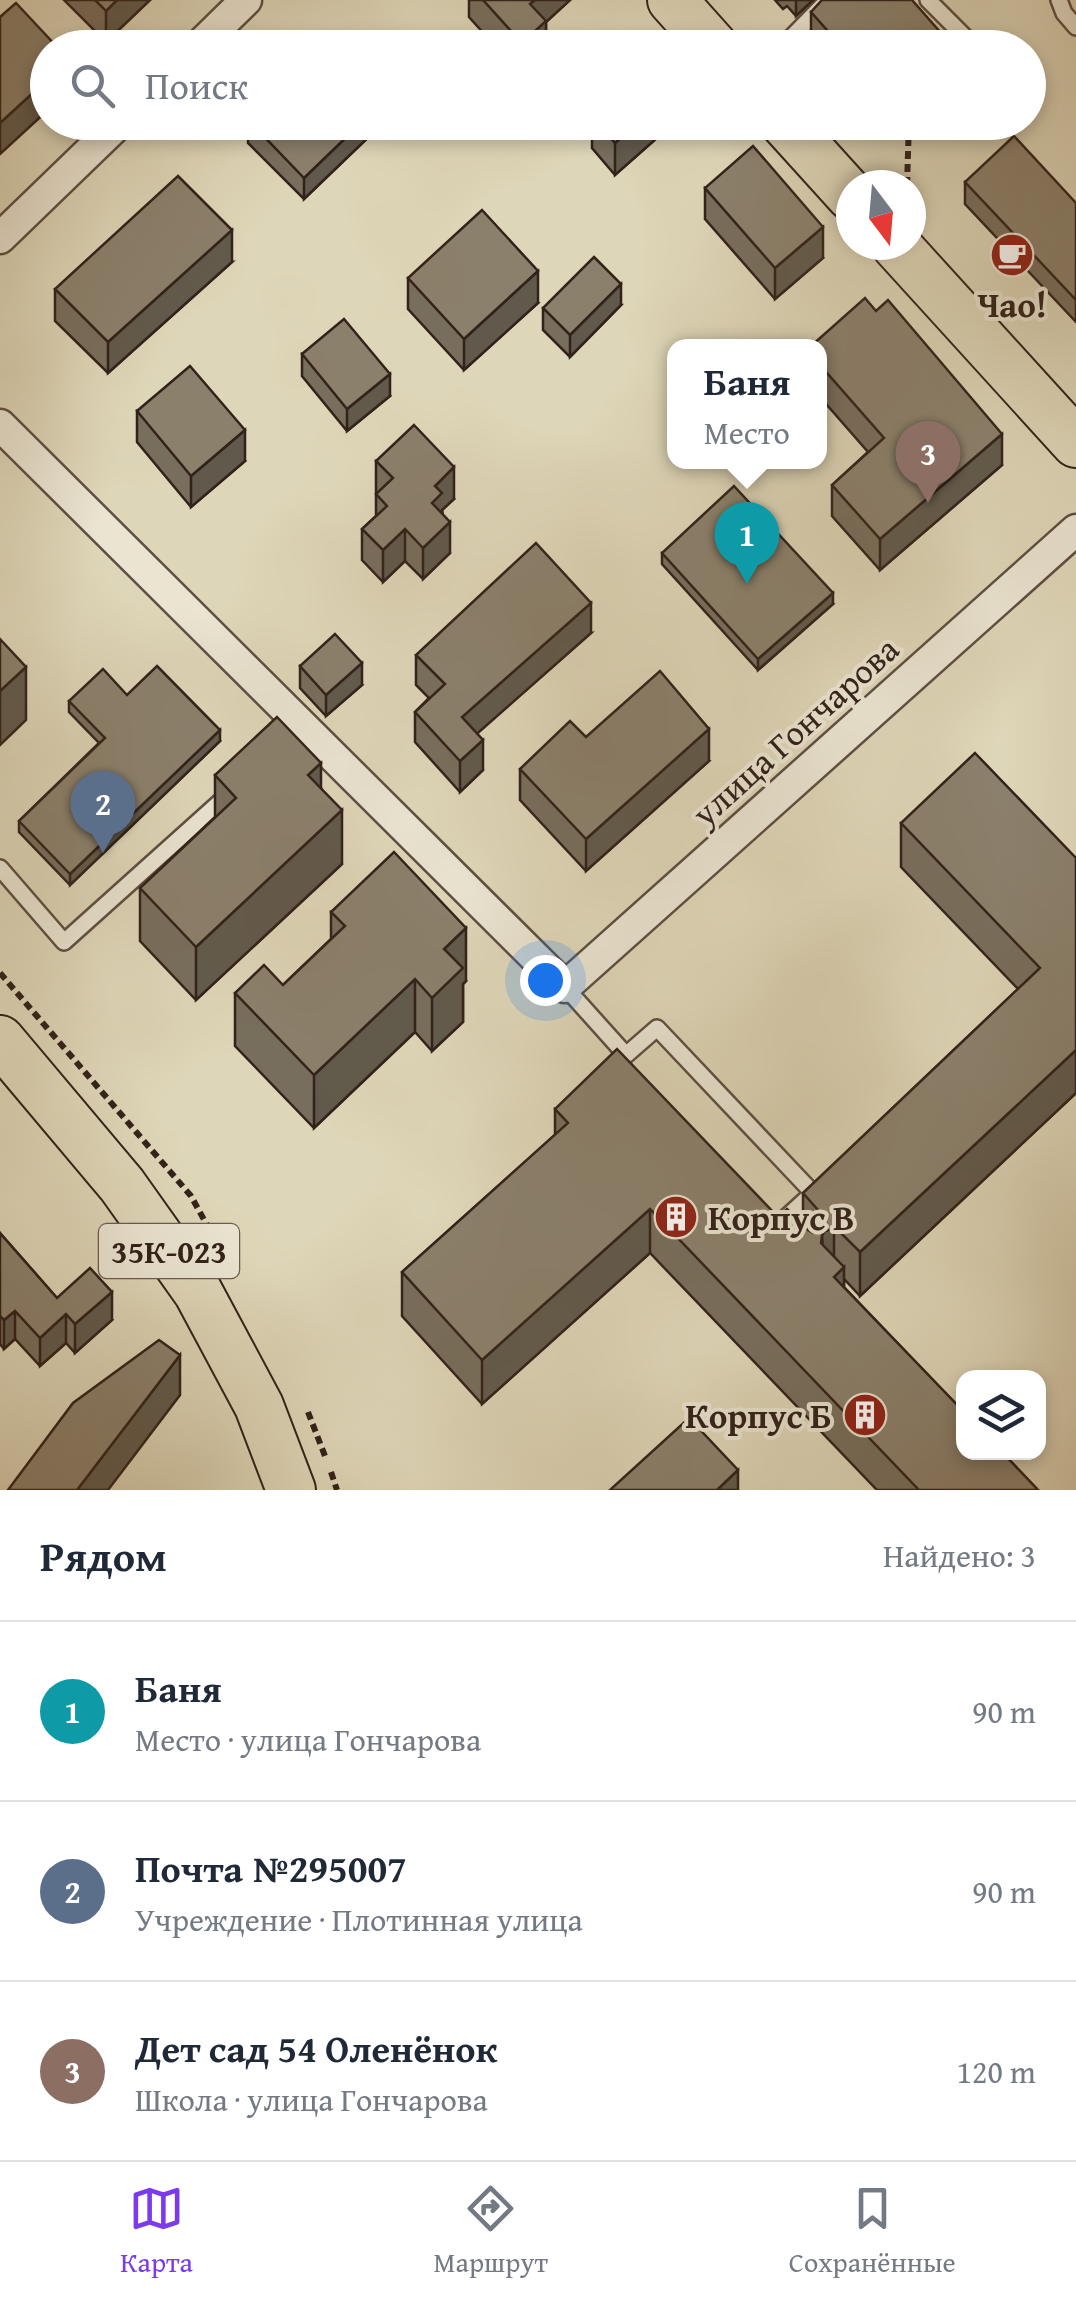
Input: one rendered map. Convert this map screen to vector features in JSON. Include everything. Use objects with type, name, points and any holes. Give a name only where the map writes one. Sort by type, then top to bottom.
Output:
[{"type":"main road","points":[[672,0],[699,30]]},
{"type":"main road","points":[[800,140],[836,179]]},
{"type":"main road","points":[[910,260],[1076,443]]},
{"type":"main road","name":"35К-023","points":[[0,1040],[122,1185],[198,1292],[258,1406],[291,1490]]},
{"type":"street","points":[[215,30],[246,0]]},
{"type":"street","points":[[0,238],[101,140]]},
{"type":"street","points":[[0,425],[296,733],[565,987]]},
{"type":"street","name":"улица Гончарова","points":[[565,987],[1076,530]]},
{"type":"lane","points":[[798,30],[828,0]]},
{"type":"lane","points":[[928,0],[958,30]]},
{"type":"lane","points":[[1058,0],[1076,27]]},
{"type":"lane","points":[[0,868],[64,942],[247,778]]},
{"type":"lane","points":[[565,987],[626,1055],[657,1028],[813,1193],[777,1225],[790,1239]]},
{"type":"path","points":[[907,170],[908,140]]},
{"type":"building","points":[[95,0],[117,0],[106,11]]},
{"type":"building","points":[[483,0],[535,0],[530,4],[546,21],[536,30],[510,30]]},
{"type":"building","points":[[822,0],[912,0],[938,30],[827,30],[811,12]]},
{"type":"building","points":[[16,3],[41,30],[30,30],[30,96],[0,123],[0,17]]},
{"type":"building","points":[[267,140],[343,140],[304,178]]},
{"type":"building","points":[[1010,140],[1018,140],[1076,203],[1076,300],[965,182]]},
{"type":"building","points":[[753,146],[823,227],[775,268],[705,188]]},
{"type":"building","points":[[178,176],[232,230],[108,342],[55,289]]},
{"type":"building","points":[[482,210],[538,271],[464,339],[408,278]]},
{"type":"building","points":[[594,257],[621,284],[570,335],[543,308]]},
{"type":"building","points":[[865,298],[876,311],[888,300],[1002,434],[880,539],[832,485],[884,438],[827,373],[827,339],[819,339]]},
{"type":"building","points":[[344,319],[390,374],[347,409],[302,354]]},
{"type":"building","points":[[190,366],[245,430],[191,476],[137,411]]},
{"type":"building","points":[[414,425],[454,467],[435,486],[442,493],[432,503],[450,522],[423,548],[405,529],[383,550],[362,529],[387,506],[376,494],[393,478],[376,461]]},
{"type":"building","points":[[734,486],[833,593],[758,659],[662,553]]},
{"type":"building","points":[[536,543],[591,603],[462,717],[483,740],[460,761],[415,712],[445,684],[416,655]]},
{"type":"building","points":[[335,634],[362,663],[326,695],[300,666]]},
{"type":"building","points":[[0,639],[26,667],[0,691]]},
{"type":"building","points":[[157,666],[220,730],[70,874],[19,821],[105,738],[69,701],[103,669],[127,695]]},
{"type":"building","points":[[660,671],[709,729],[586,839],[520,769],[570,721],[586,737]]},
{"type":"building","points":[[277,717],[321,763],[308,775],[342,810],[196,947],[140,888],[236,798],[215,775]]},
{"type":"building","points":[[975,753],[1076,858],[1076,1050],[860,1252],[834,1228],[825,1231],[821,1243],[844,1267],[834,1277],[956,1404],[956,1460],[1010,1460],[1038,1490],[919,1490],[650,1209],[482,1360],[402,1272],[568,1123],[555,1109],[617,1049],[778,1217],[787,1209],[813,1233],[822,1231],[826,1219],[803,1193],[1040,968],[901,823]]},
{"type":"building","points":[[394,852],[466,928],[444,949],[463,968],[432,998],[415,979],[314,1075],[235,993],[264,965],[283,985],[345,926],[331,912]]},
{"type":"building","points":[[0,1233],[57,1298],[90,1268],[112,1292],[75,1324],[66,1314],[40,1338],[15,1311],[4,1320],[0,1316]]},
{"type":"building","points":[[159,1340],[180,1355],[77,1490],[8,1490],[73,1403]]},
{"type":"building","points":[[689,1418],[738,1470],[717,1490],[610,1490]]},
{"type":"place","name":"Чао!","points":[[1012,255]]},
{"type":"place","name":"Дет сад 54 Оленёнок","points":[[928,503]]},
{"type":"place","name":"Баня","points":[[747,584]]},
{"type":"place","name":"Почта №295007","points":[[103,853]]},
{"type":"place","name":"Корпус В","points":[[676,1217]]},
{"type":"place","name":"Корпус Б","points":[[865,1415]]}]
